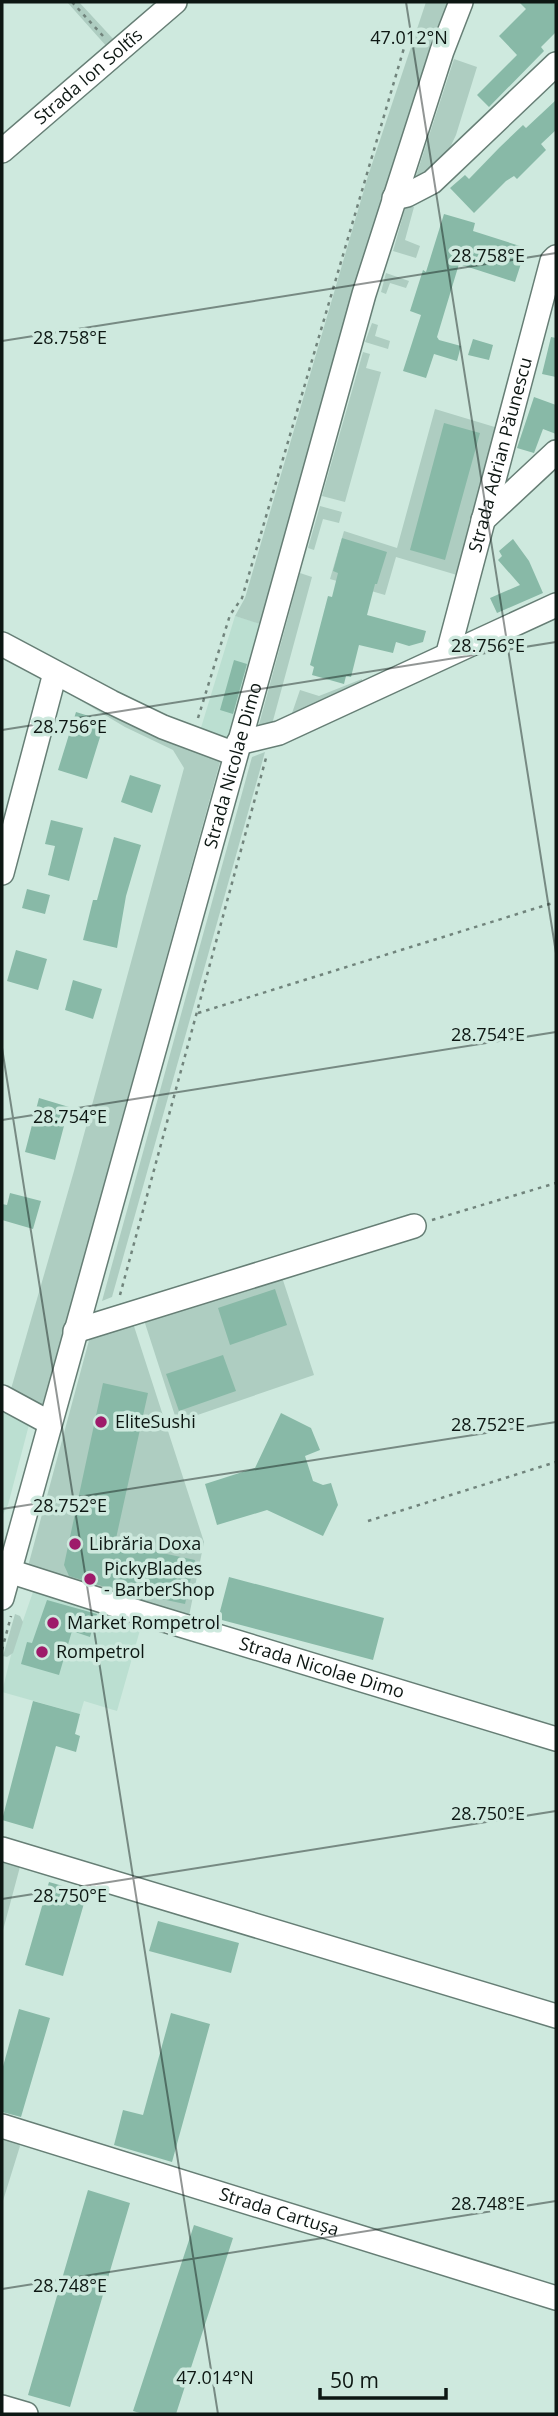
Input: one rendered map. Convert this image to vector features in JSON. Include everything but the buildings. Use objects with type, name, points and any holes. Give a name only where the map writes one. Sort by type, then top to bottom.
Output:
[{"type":"street","name":"Strada Ion Soltîs","points":[[2,151],[175,2]]},
{"type":"street","name":"Strada Nicolae Dimo","points":[[2,1598],[5,1568],[50,1423],[364,294],[442,51],[461,2]]},
{"type":"street","points":[[394,198],[407,195],[432,182],[556,64]]},
{"type":"street","name":"Strada Adrian Păunescu","points":[[448,653],[552,261],[556,257]]},
{"type":"street","points":[[483,520],[556,452]]},
{"type":"street","points":[[2,644],[111,702],[192,738],[237,748],[272,735],[556,605]]},
{"type":"street","points":[[2,873],[55,673]]},
{"type":"street","points":[[75,1331],[414,1226]]},
{"type":"street","points":[[2,1397],[50,1423]]},
{"type":"street","name":"Strada Nicolae Dimo","points":[[5,1568],[97,1600],[556,1739]]},
{"type":"street","points":[[2,1849],[556,2016]]},
{"type":"street","name":"Strada Cartușa","points":[[2,2126],[556,2298]]},
{"type":"street","points":[[2,2407],[26,2414]]},
{"type":"path","points":[[72,2],[117,52]]},
{"type":"path","points":[[192,738],[230,615],[242,598],[404,48]]},
{"type":"path","points":[[113,1318],[272,735]]},
{"type":"path","points":[[198,1013],[556,902]]},
{"type":"path","points":[[414,1226],[556,1183]]},
{"type":"path","points":[[368,1521],[556,1462]]},
{"type":"shaded area","points":[[67,2],[79,2],[116,42],[108,48]]},
{"type":"shaded area","points":[[426,2],[448,2],[397,152],[353,295],[260,624],[235,616],[245,598],[368,176]]},
{"type":"shaded area","points":[[454,59],[477,67],[456,135],[445,158],[414,182]]},
{"type":"shaded area","points":[[406,205],[414,207],[405,240],[420,246],[416,258],[393,251]]},
{"type":"shaded area","points":[[386,273],[409,281],[406,288],[390,283],[386,294],[381,292]]},
{"type":"shaded area","points":[[372,323],[378,325],[375,336],[390,341],[388,349],[365,342]]},
{"type":"shaded area","points":[[363,352],[370,354],[366,368],[381,372],[345,502],[322,496]]},
{"type":"shaded area","points":[[435,409],[498,428],[457,575],[396,557],[385,595],[330,579],[344,531],[397,548]]},
{"type":"shaded area","points":[[320,506],[342,512],[339,523],[323,519],[314,550],[308,548]]},
{"type":"shaded area","points":[[300,573],[312,577],[271,728],[257,732]]},
{"type":"shaded area","points":[[235,616],[265,625],[230,740],[200,731]]},
{"type":"shaded area","points":[[362,679],[361,689],[290,719],[300,690],[319,696]]},
{"type":"shaded area","points":[[68,685],[130,719],[220,762],[43,1406],[11,1389],[74,1171],[184,768],[173,750],[125,727],[66,692]]},
{"type":"shaded area","points":[[265,752],[112,1297],[102,1301],[252,757]]},
{"type":"shaded area","points":[[280,1271],[314,1375],[177,1422],[143,1317]]},
{"type":"shaded area","points":[[132,1320],[204,1542],[188,1621],[27,1570],[91,1333]]},
{"type":"shaded area","points":[[2,1403],[31,1417],[8,1505],[2,1516]]},
{"type":"shaded area","points":[[33,1592],[142,1623],[117,1711],[84,1701],[80,1714],[2,1692],[11,1655]]},
{"type":"shaded area","points":[[15,1614],[20,1616],[23,1622],[13,1653],[7,1657],[3,1656]]},
{"type":"shaded area","points":[[2,1857],[21,1863],[2,1934]]},
{"type":"shaded area","points":[[2,2135],[18,2142],[20,2146],[2,2204]]},
{"type":"place","name":"EliteSushi","points":[[101,1422]]},
{"type":"place","name":"Librăria Doxa","points":[[75,1544]]},
{"type":"place","name":"PickyBlades - BarberShop","points":[[90,1579]]},
{"type":"place","name":"Market Rompetrol","points":[[53,1623]]},
{"type":"place","name":"Rompetrol","points":[[42,1652]]}]
